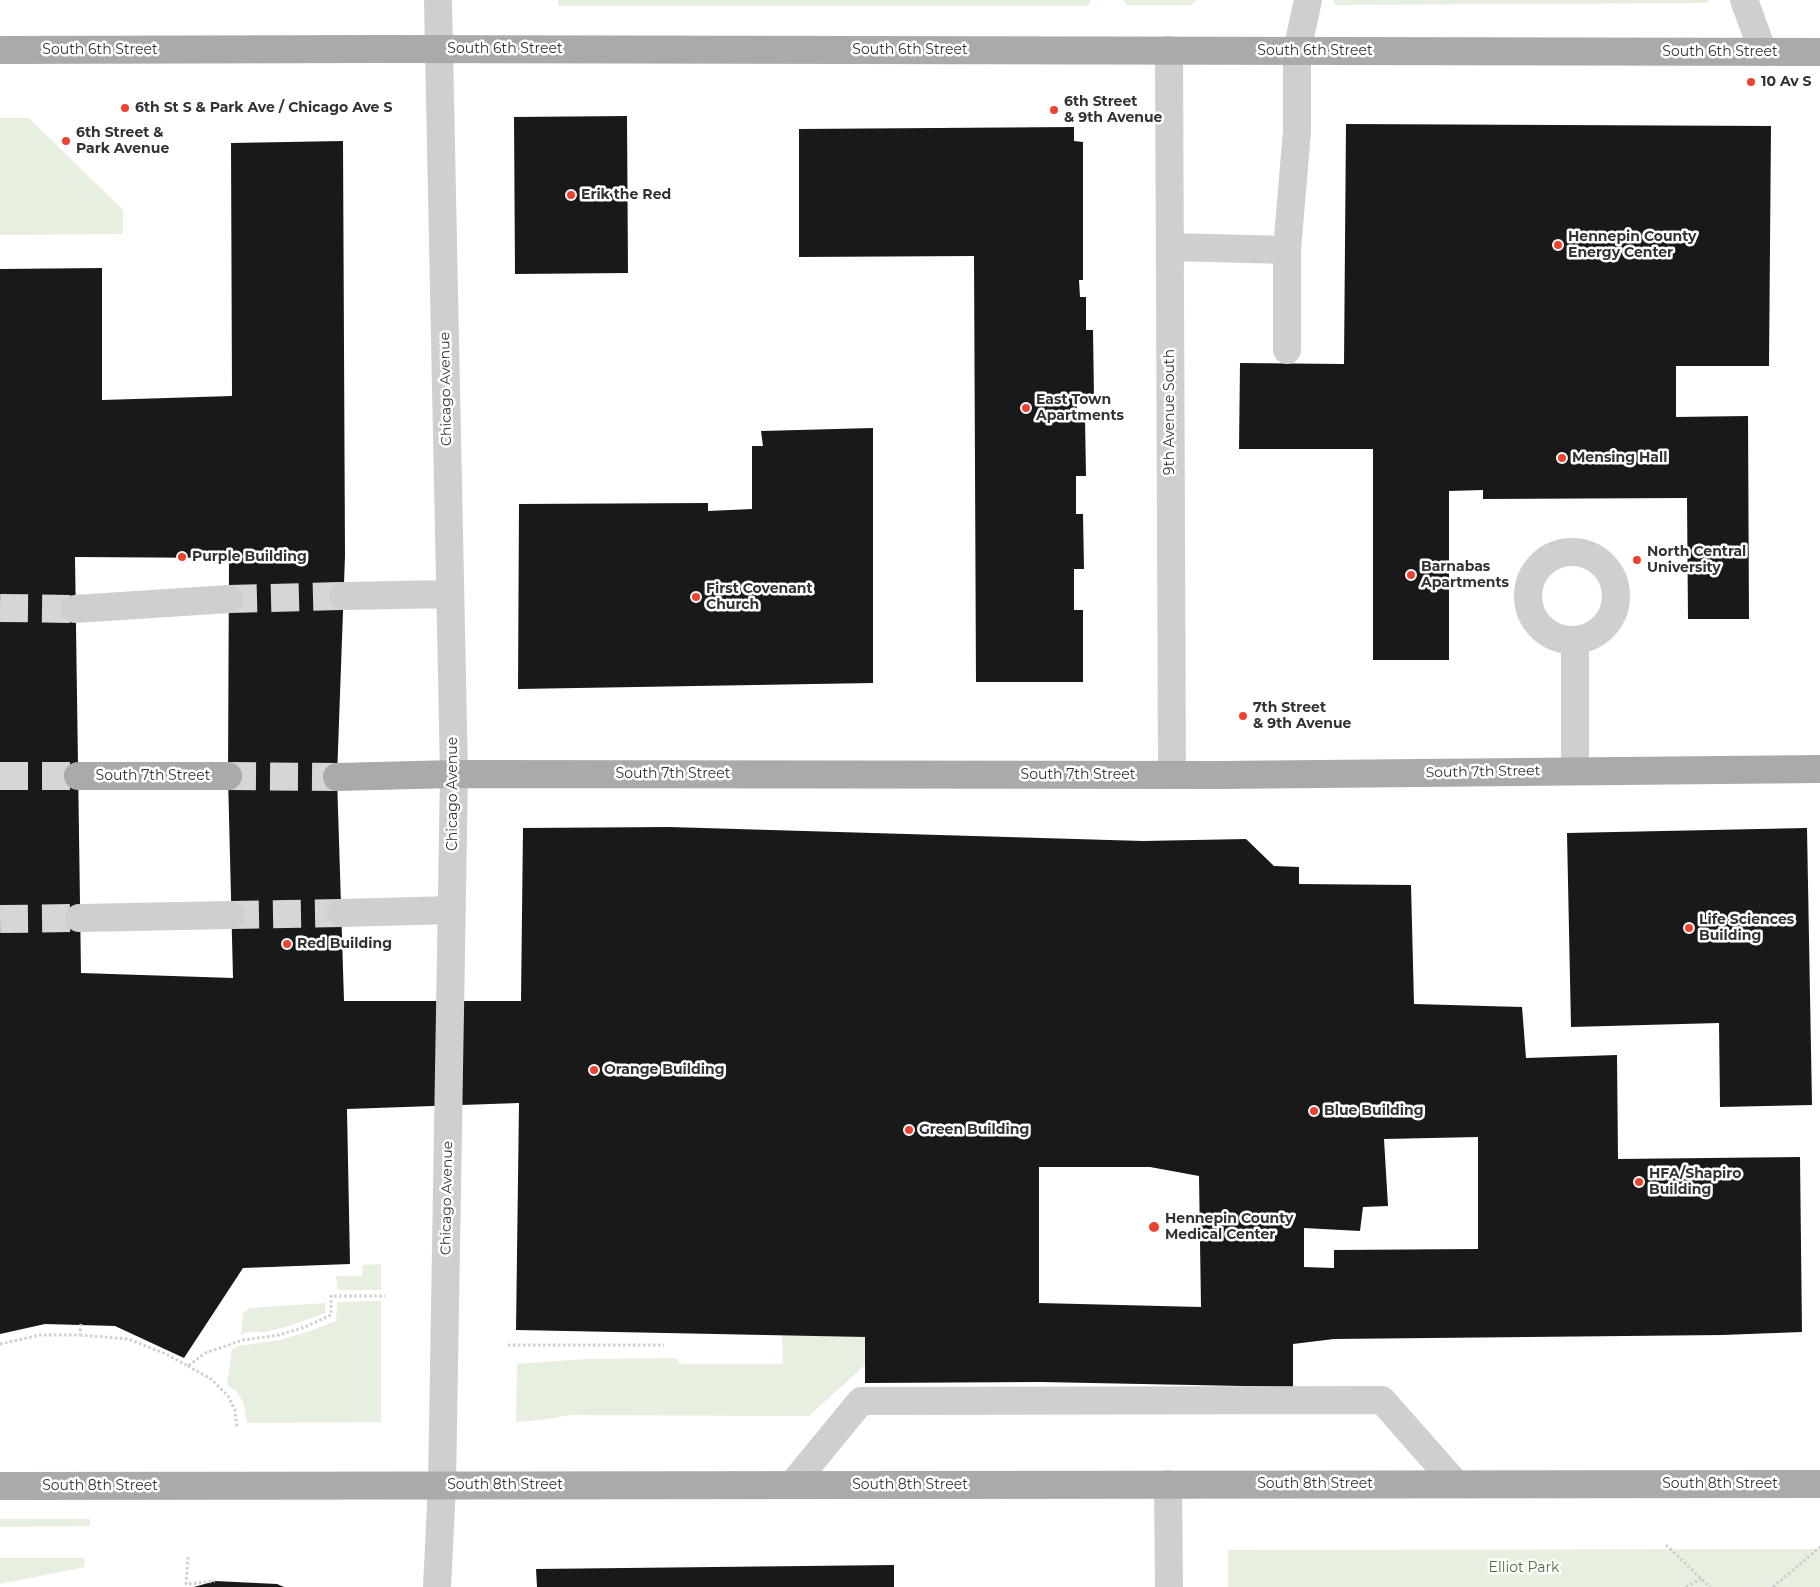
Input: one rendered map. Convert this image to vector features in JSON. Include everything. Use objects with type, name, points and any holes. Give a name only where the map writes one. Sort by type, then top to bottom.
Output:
[{"type":"main road","name":"South 6th Street","points":[[0,50],[1820,52]]},
{"type":"main road","name":"South 7th Street","points":[[337,777],[454,774],[1172,775],[1820,769]]},
{"type":"main road","name":"South 7th Street","points":[[78,776],[228,776]]},
{"type":"main road","name":"South 8th Street","points":[[0,1486],[1820,1484]]},
{"type":"street","name":"Chicago Avenue","points":[[437,1587],[442,1485],[454,774],[438,0]]},
{"type":"street","points":[[1287,350],[1287,250],[1297,131],[1297,51],[1308,0]]},
{"type":"street","points":[[1744,0],[1763,52]]},
{"type":"street","name":"9th Avenue South","points":[[1170,50],[1172,775]]},
{"type":"street","points":[[1170,247],[1287,250]]},
{"type":"street","points":[[343,596],[450,594]]},
{"type":"street","points":[[75,609],[229,599]]},
{"type":"street","points":[[1575,640],[1575,772]]},
{"type":"street","points":[[341,913],[452,910]]},
{"type":"street","points":[[79,918],[231,915]]},
{"type":"street","points":[[792,1485],[861,1401],[1382,1400],[1456,1484]]},
{"type":"street","points":[[1168,1484],[1169,1587]]},
{"type":"path","points":[[188,1366],[205,1353],[243,1340],[279,1335],[305,1327],[330,1315],[331,1296],[385,1296]]},
{"type":"path","points":[[80,1335],[81,1324]]},
{"type":"path","points":[[0,1344],[40,1335],[80,1335],[128,1339],[166,1354],[211,1380],[228,1396],[236,1410],[237,1427]]},
{"type":"path","points":[[508,1345],[664,1345]]},
{"type":"path","points":[[1666,1545],[1710,1587]]},
{"type":"path","points":[[1773,1587],[1820,1547]]},
{"type":"path","points":[[188,1557],[186,1584],[215,1581]]},
{"type":"path","points":[[1686,1587],[1701,1579]]},
{"type":"green space","points":[[558,0],[1091,0],[1088,6],[558,6]]},
{"type":"green space","points":[[1124,0],[1196,0],[1192,5],[1127,5]]},
{"type":"green space","points":[[1333,0],[1710,0],[1706,3],[1335,5]]},
{"type":"green space","points":[[0,118],[29,118],[123,210],[123,234],[0,235]]},
{"type":"green space","points":[[381,1264],[381,1290],[338,1290],[336,1276],[362,1276],[363,1265]]},
{"type":"green space","points":[[381,1301],[381,1422],[247,1423],[243,1402],[237,1392],[227,1385],[232,1349],[238,1346],[280,1340],[336,1321],[337,1302]]},
{"type":"green space","points":[[326,1303],[325,1313],[289,1326],[265,1332],[247,1332],[241,1335],[243,1313],[250,1308]]},
{"type":"green space","points":[[782,1335],[865,1337],[865,1365],[809,1416],[571,1415],[516,1422],[517,1364],[586,1359],[676,1358],[680,1364],[783,1364]]},
{"type":"green space","points":[[0,1519],[90,1519],[90,1526],[0,1527]]},
{"type":"green space","name":"Elliot Park","points":[[1820,1549],[1820,1587],[1228,1587],[1228,1550]]},
{"type":"green space","points":[[0,1558],[84,1558],[85,1567],[0,1584]]},
{"type":"building","name":"Erik the Red","points":[[627,116],[628,273],[515,274],[514,117]]},
{"type":"building","name":"Hennepin County Energy Center","points":[[1346,124],[1771,126],[1769,366],[1676,366],[1676,417],[1748,416],[1749,619],[1688,619],[1687,498],[1483,499],[1483,490],[1449,491],[1449,660],[1373,660],[1373,449],[1239,449],[1240,363],[1344,364]]},
{"type":"building","name":"East Town Apartments","points":[[1074,127],[1074,141],[1083,142],[1083,280],[1079,280],[1080,297],[1086,297],[1086,330],[1093,330],[1094,398],[1077,398],[1077,418],[1085,418],[1086,476],[1076,476],[1076,514],[1083,514],[1084,569],[1074,569],[1074,610],[1083,610],[1083,682],[976,682],[974,256],[799,257],[799,129]]},
{"type":"building","name":"Hennepin County Medical Center","points":[[343,141],[345,556],[337,777],[344,1001],[521,1001],[523,828],[669,827],[1143,841],[1246,839],[1274,866],[1299,867],[1299,884],[1411,885],[1414,1004],[1522,1007],[1526,1058],[1617,1055],[1618,1159],[1800,1157],[1802,1332],[1722,1335],[1334,1339],[1293,1344],[1293,1387],[1041,1382],[865,1383],[865,1337],[516,1330],[519,1103],[347,1109],[350,1264],[243,1268],[184,1358],[115,1326],[45,1324],[0,1334],[0,269],[102,268],[102,400],[232,396],[231,143]],"holes":[[[75,557],[229,558],[228,776],[233,978],[81,973]],[[1478,1137],[1478,1249],[1334,1250],[1334,1268],[1304,1267],[1304,1228],[1360,1231],[1363,1207],[1388,1206],[1384,1139]],[[1039,1167],[1150,1167],[1199,1176],[1201,1307],[1039,1303]]]},
{"type":"building","name":"First Covenant Church","points":[[873,428],[873,683],[518,689],[519,504],[708,503],[708,511],[752,509],[752,446],[763,446],[761,431]]},
{"type":"building","name":"Life Sciences Building","points":[[1807,828],[1812,1105],[1720,1107],[1719,1023],[1571,1027],[1567,833]]},
{"type":"building","points":[[894,1565],[894,1587],[537,1587],[536,1569]]},
{"type":"building","points":[[215,1581],[277,1584],[284,1587],[194,1587]]},
{"type":"tunnel","points":[[229,599],[343,596]]},
{"type":"tunnel","points":[[0,608],[75,609]]},
{"type":"tunnel","points":[[0,776],[78,776]]},
{"type":"tunnel","points":[[228,776],[337,777]]},
{"type":"tunnel","points":[[231,915],[341,913]]},
{"type":"tunnel","points":[[0,919],[79,918]]},
{"type":"place","name":"10 Av S","points":[[1751,82]]},
{"type":"place","name":"6th St S & Park Ave / Chicago Ave S","points":[[125,108]]},
{"type":"place","name":"6th Street & 9th Avenue","points":[[1054,110]]},
{"type":"place","name":"6th Street & Park Avenue","points":[[66,141]]},
{"type":"place","name":"Erik the Red","points":[[571,195]]},
{"type":"place","name":"Hennepin County Energy Center","points":[[1558,245]]},
{"type":"place","name":"East Town Apartments","points":[[1026,408]]},
{"type":"place","name":"Mensing Hall","points":[[1562,458]]},
{"type":"place","name":"Purple Building","points":[[182,557]]},
{"type":"place","name":"North Central University","points":[[1637,560]]},
{"type":"place","name":"Barnabas Apartments","points":[[1411,575]]},
{"type":"place","name":"First Covenant Church","points":[[696,597]]},
{"type":"place","name":"7th Street & 9th Avenue","points":[[1243,716]]},
{"type":"place","name":"Life Sciences Building","points":[[1689,928]]},
{"type":"place","name":"Red Building","points":[[287,944]]},
{"type":"place","name":"Orange Building","points":[[594,1070]]},
{"type":"place","name":"Blue Building","points":[[1314,1111]]},
{"type":"place","name":"Green Building","points":[[909,1130]]},
{"type":"place","name":"HFA/Shapiro Building","points":[[1639,1182]]},
{"type":"place","name":"Hennepin County Medical Center","points":[[1154,1227]]}]
